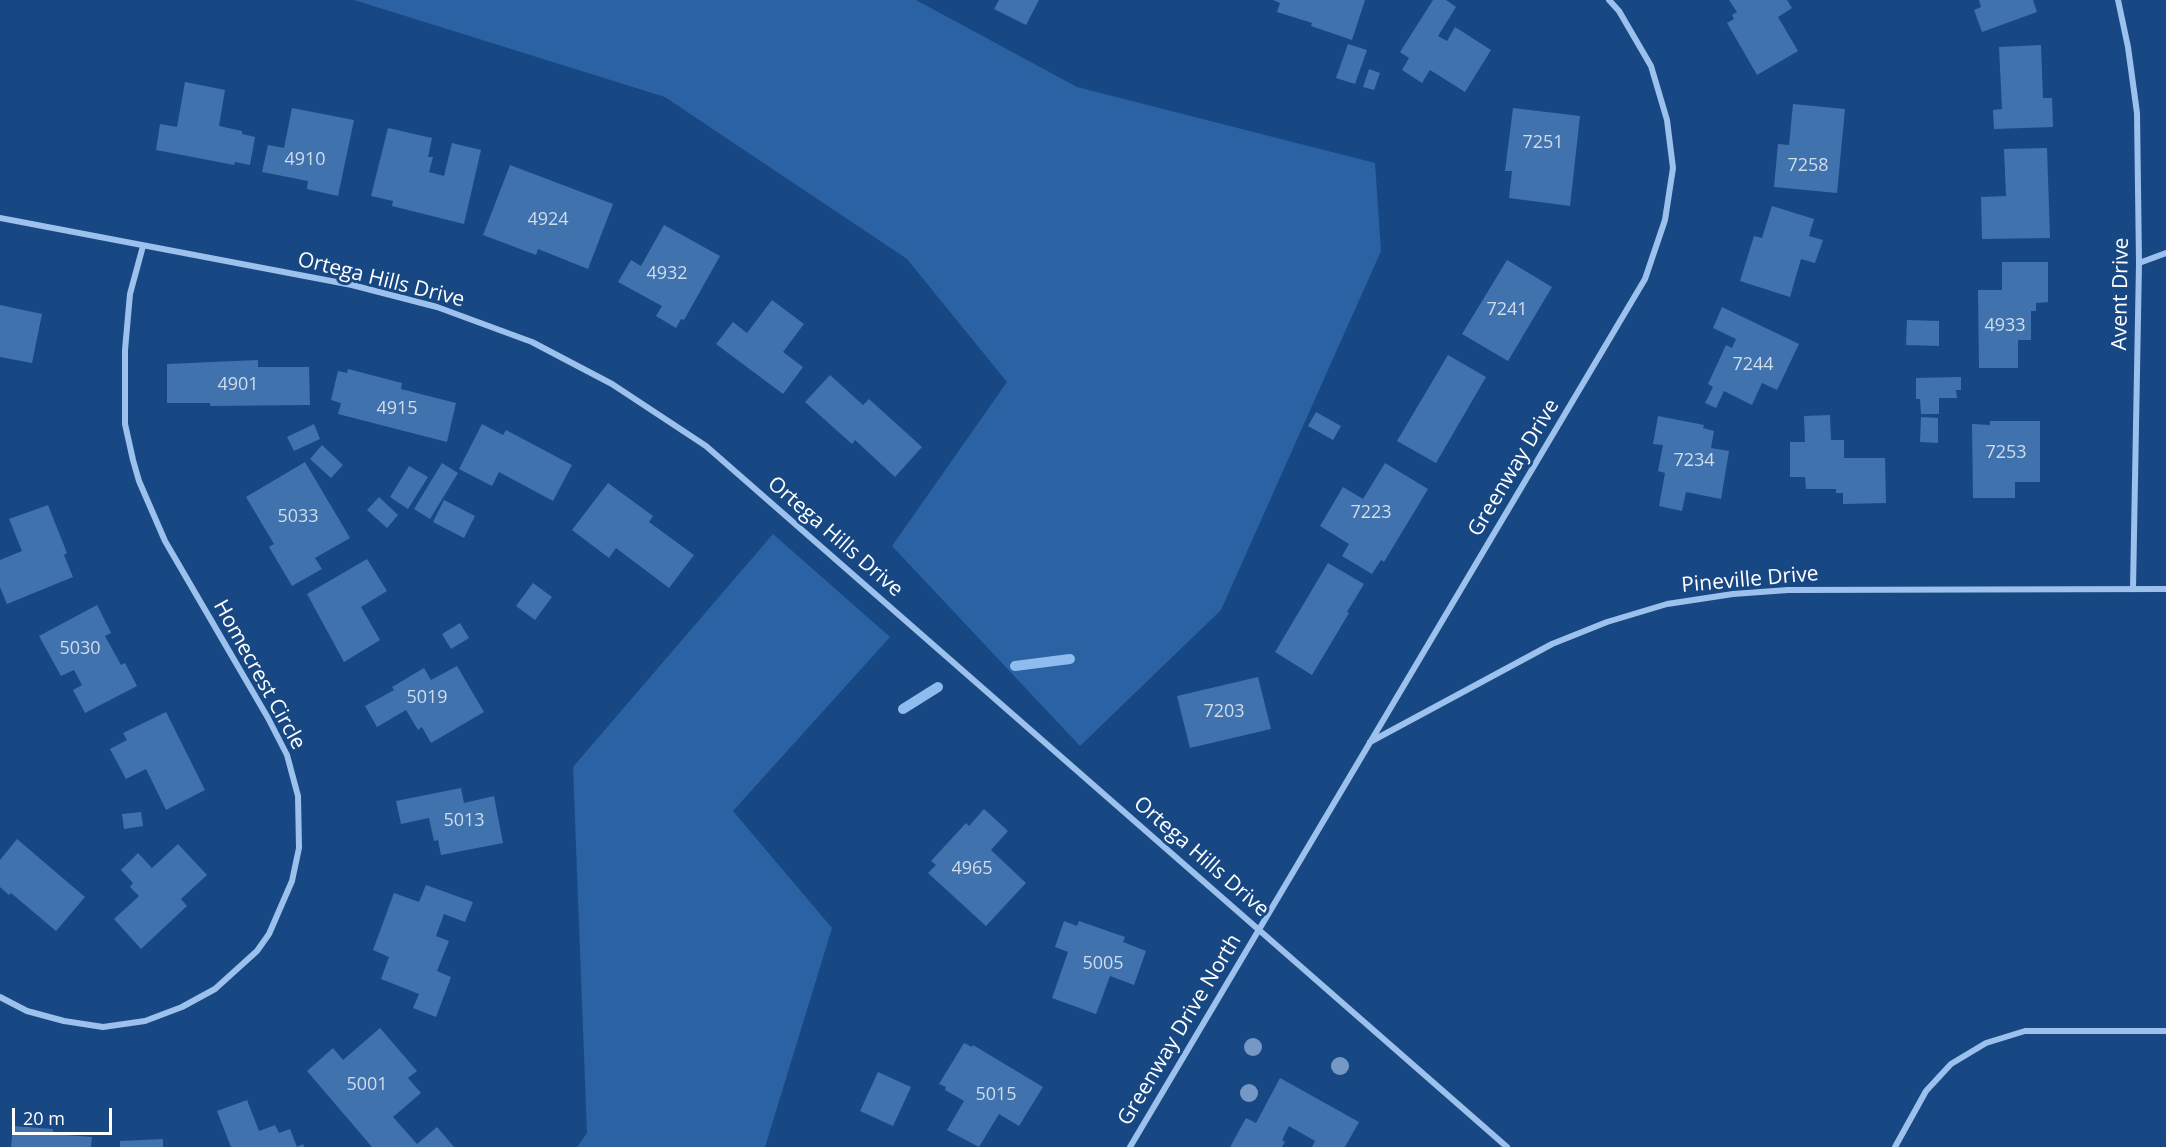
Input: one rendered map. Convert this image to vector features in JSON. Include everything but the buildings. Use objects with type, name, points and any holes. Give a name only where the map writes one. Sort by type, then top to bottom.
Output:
[{"type":"street","name":"Greenway Drive","points":[[1259,930],[1645,279],[1665,220],[1672,168],[1667,120],[1651,66],[1619,11],[1609,0]]},
{"type":"street","name":"Avent Drive","points":[[2118,0],[2128,47],[2137,113],[2139,263],[2133,589]]},
{"type":"street","name":"Ortega Hills Drive","points":[[0,218],[352,285],[437,307],[532,342],[612,384],[706,446],[1507,1147]]},
{"type":"street","name":"Homecrest Circle","points":[[0,997],[27,1011],[64,1021],[103,1027],[145,1021],[182,1007],[215,989],[258,951],[269,934],[292,880],[299,848],[298,796],[287,755],[268,717],[165,541],[139,481],[133,460],[125,424],[125,350],[130,294],[143,246]]},
{"type":"street","points":[[2139,263],[2166,253]]},
{"type":"street","name":"Pineville Drive","points":[[1369,742],[1552,644],[1607,622],[1667,604],[1733,594],[1788,590],[2166,589]]},
{"type":"street","name":"Greenway Drive North","points":[[1130,1147],[1259,930]]},
{"type":"street","points":[[1895,1147],[1926,1091],[1951,1065],[1986,1043],[2025,1031],[2166,1031]]},
{"type":"shaded area","points":[[354,0],[916,0],[1077,87],[1375,163],[1381,251],[1221,610],[1080,746],[892,546],[1007,382],[907,259],[665,97]]},
{"type":"shaded area","points":[[773,534],[890,637],[733,811],[832,928],[765,1147],[577,1147],[587,1133],[573,767]]},
{"type":"waterway","points":[[1015,666],[1070,659]]},
{"type":"waterway","points":[[903,709],[938,687]]}]
